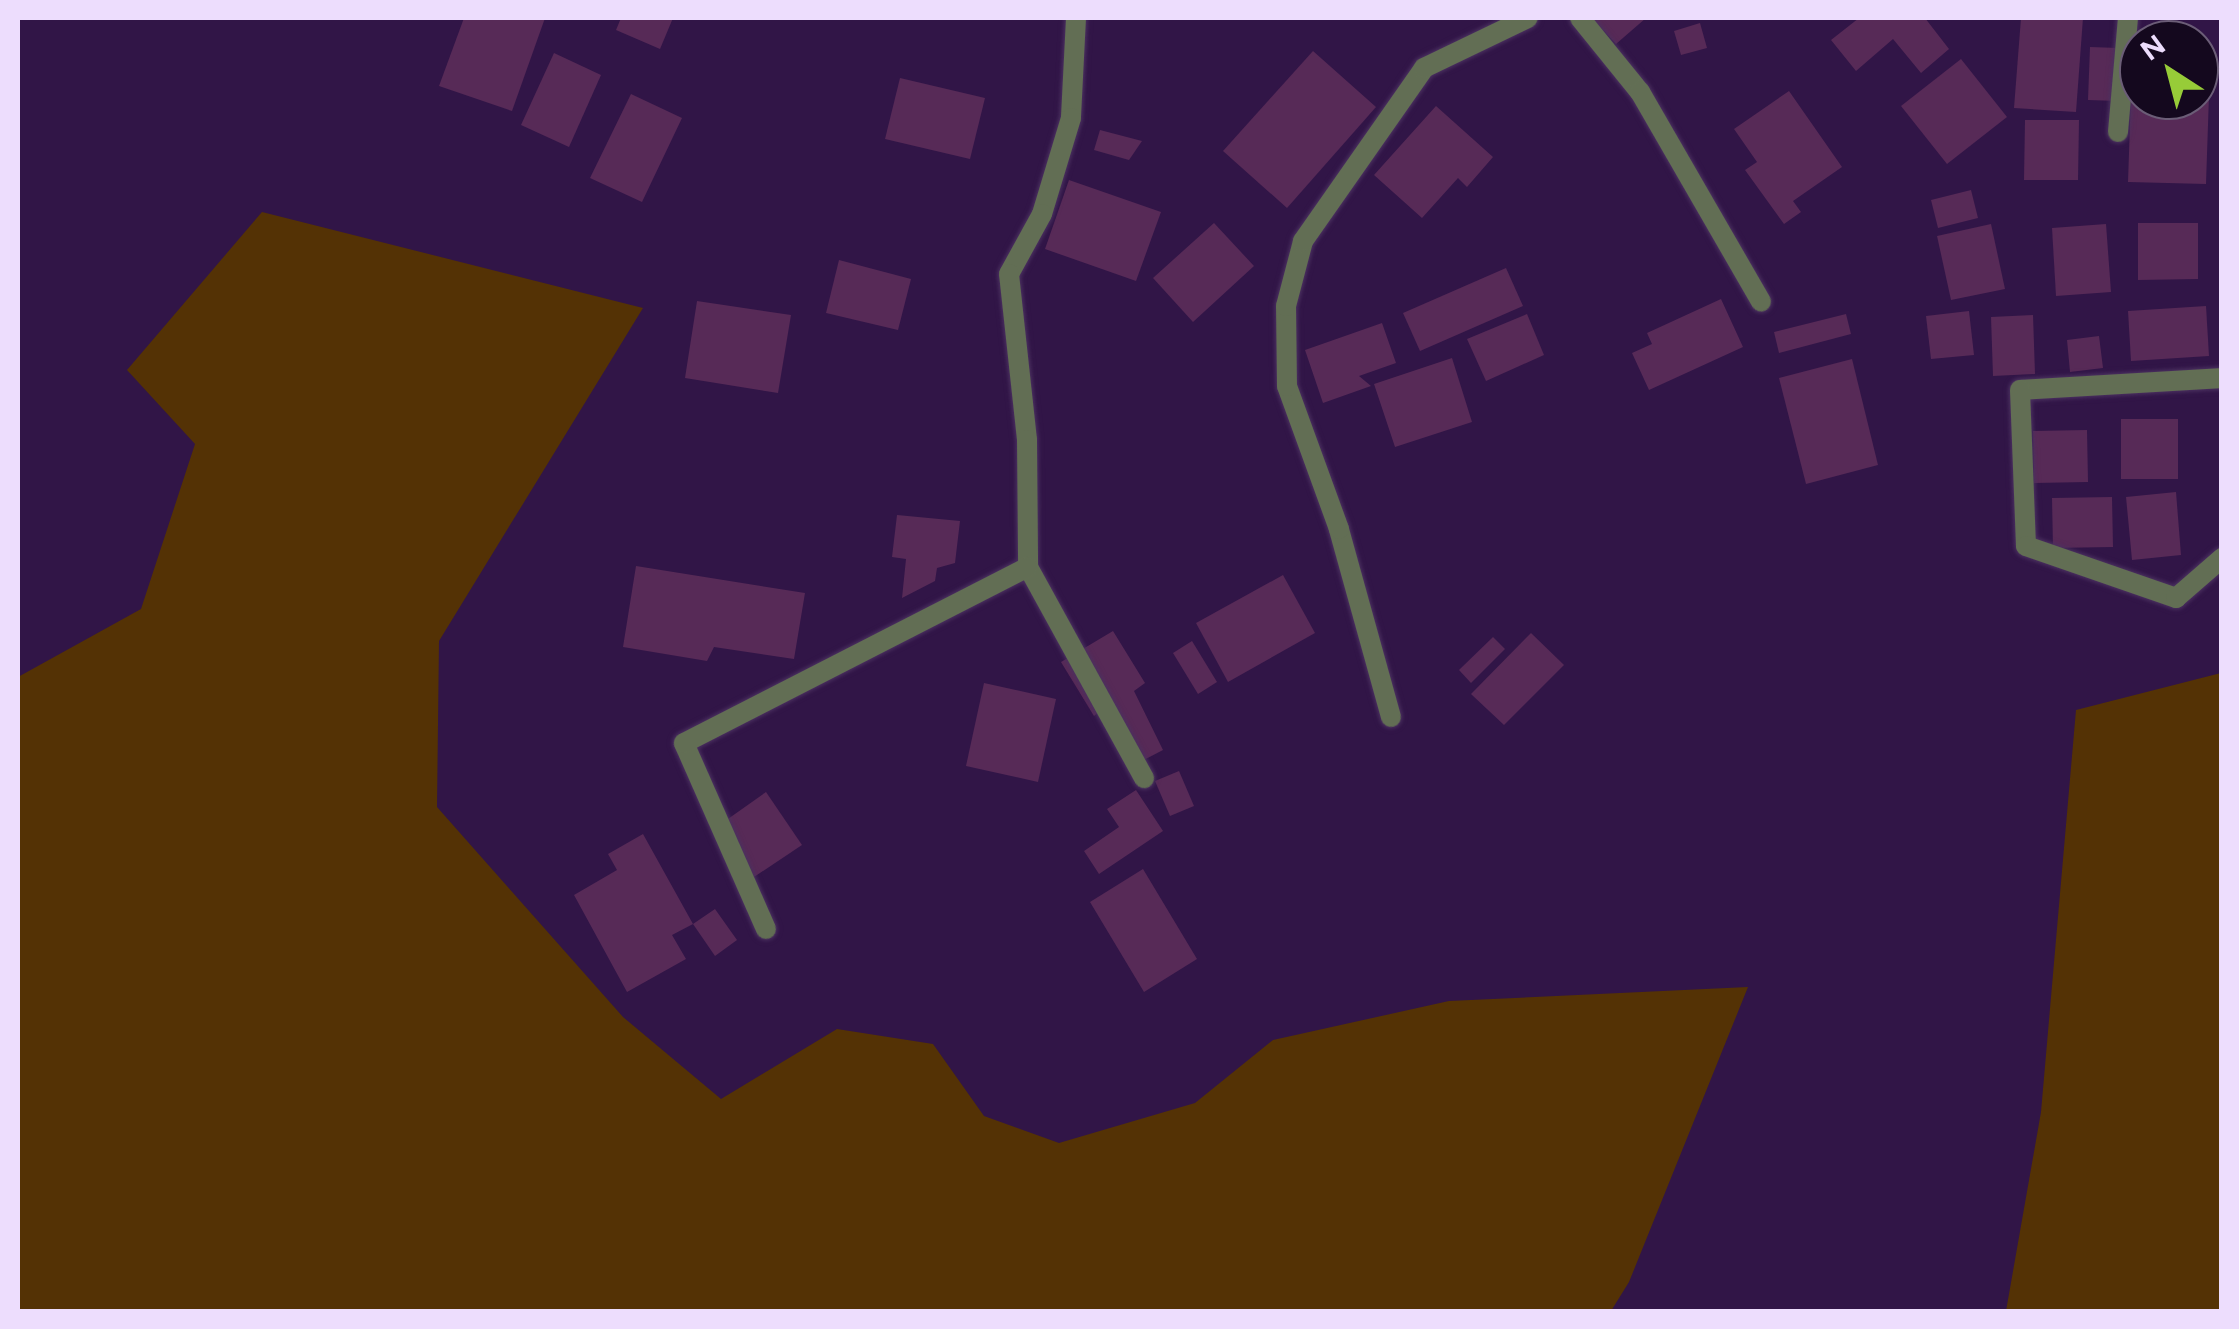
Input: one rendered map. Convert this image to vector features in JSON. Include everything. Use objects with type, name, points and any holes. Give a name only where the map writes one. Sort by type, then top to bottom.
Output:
[{"type":"street","points":[[1076,18],[1070,118],[1042,214],[1009,274],[1026,440],[1028,567],[1144,778]]},
{"type":"street","points":[[1390,716],[1338,529],[1286,386],[1286,306],[1303,241],[1424,68],[1528,18]]},
{"type":"street","points":[[1580,18],[1640,92],[1761,302]]},
{"type":"street","points":[[2118,132],[2128,18]]},
{"type":"street","points":[[2222,378],[2020,390],[2026,546],[2176,598],[2222,558]]},
{"type":"street","points":[[766,928],[684,743],[1028,567]]},
{"type":"shaded area","points":[[262,212],[643,308],[439,641],[437,807],[623,1017],[721,1099],[837,1029],[933,1044],[984,1116],[1059,1143],[1195,1103],[1273,1040],[1449,1001],[1748,987],[1629,1282],[1611,1311],[18,1311],[18,677],[141,609],[195,444],[127,370]]},
{"type":"shaded area","points":[[2221,673],[2221,1311],[2006,1311],[2041,1112],[2076,710]]},
{"type":"building","points":[[464,18],[545,18],[512,111],[439,86]]},
{"type":"building","points":[[621,18],[673,18],[660,49],[616,30]]},
{"type":"building","points":[[1592,18],[1646,18],[1616,44]]},
{"type":"building","points":[[1859,18],[1925,18],[1949,49],[1921,73],[1893,39],[1856,71],[1831,40]]},
{"type":"building","points":[[2021,18],[2083,18],[2076,112],[2014,108]]},
{"type":"building","points":[[1700,23],[1707,48],[1681,55],[1674,31]]},
{"type":"building","points":[[2090,47],[2119,48],[2117,101],[2088,100]]},
{"type":"building","points":[[1313,51],[1376,107],[1287,208],[1223,151]]},
{"type":"building","points":[[554,53],[601,75],[569,147],[521,125]]},
{"type":"building","points":[[1961,59],[2007,117],[1947,164],[1901,106]]},
{"type":"building","points":[[900,78],[985,98],[970,159],[885,139]]},
{"type":"building","points":[[1789,91],[1842,167],[1793,201],[1801,212],[1784,224],[1745,170],[1757,162],[1734,129]]},
{"type":"building","points":[[631,94],[682,118],[642,202],[590,178]]},
{"type":"building","points":[[1436,106],[1493,157],[1467,187],[1458,178],[1422,218],[1374,175]]},
{"type":"building","points":[[2025,120],[2079,120],[2078,180],[2024,180]]},
{"type":"building","points":[[2130,120],[2208,120],[2206,184],[2128,182]]},
{"type":"building","points":[[1100,130],[1142,141],[1129,160],[1094,150]]},
{"type":"building","points":[[1069,180],[1161,212],[1136,281],[1045,249]]},
{"type":"building","points":[[1971,190],[1978,218],[1938,228],[1931,200]]},
{"type":"building","points":[[1214,223],[1254,266],[1193,322],[1153,278]]},
{"type":"building","points":[[2138,223],[2198,223],[2198,279],[2138,280]]},
{"type":"building","points":[[1991,224],[2005,289],[1951,300],[1937,236]]},
{"type":"building","points":[[2106,224],[2111,292],[2056,296],[2052,228]]},
{"type":"building","points":[[839,260],[911,279],[898,330],[826,313]]},
{"type":"building","points":[[1506,268],[1523,306],[1420,351],[1403,313]]},
{"type":"building","points":[[1721,299],[1743,347],[1649,390],[1632,353],[1652,344],[1647,333]]},
{"type":"building","points":[[697,301],[791,315],[778,393],[685,378]]},
{"type":"building","points":[[2206,306],[2209,356],[2131,361],[2128,311]]},
{"type":"building","points":[[1969,311],[1974,355],[1931,359],[1926,316]]},
{"type":"building","points":[[1527,314],[1544,355],[1486,381],[1467,339]]},
{"type":"building","points":[[1846,314],[1851,334],[1779,353],[1774,332]]},
{"type":"building","points":[[2033,315],[2035,374],[1993,376],[1991,317]]},
{"type":"building","points":[[1382,323],[1396,363],[1359,376],[1371,386],[1323,403],[1305,350]]},
{"type":"building","points":[[2099,336],[2103,368],[2070,372],[2067,340]]},
{"type":"building","points":[[1452,358],[1472,422],[1395,447],[1374,384]]},
{"type":"building","points":[[1852,359],[1878,465],[1806,484],[1779,378]]},
{"type":"building","points":[[2121,419],[2178,419],[2178,479],[2121,479]]},
{"type":"building","points":[[2087,430],[2088,482],[2034,483],[2033,431]]},
{"type":"building","points":[[2176,492],[2181,555],[2132,560],[2126,497]]},
{"type":"building","points":[[2112,497],[2113,547],[2053,548],[2052,498]]},
{"type":"building","points":[[897,515],[960,521],[955,563],[937,568],[935,581],[902,598],[906,559],[892,557]]},
{"type":"building","points":[[636,566],[805,593],[794,659],[714,647],[707,661],[623,647]]},
{"type":"building","points":[[1283,575],[1315,633],[1228,682],[1196,623]]},
{"type":"building","points":[[1113,631],[1145,683],[1134,691],[1163,750],[1138,763],[1109,703],[1094,716],[1061,662]]},
{"type":"building","points":[[1531,633],[1564,665],[1504,725],[1471,694]]},
{"type":"building","points":[[1493,637],[1505,649],[1471,683],[1459,670]]},
{"type":"building","points":[[1192,641],[1217,682],[1198,694],[1173,653]]},
{"type":"building","points":[[984,683],[1056,699],[1038,782],[966,766]]},
{"type":"building","points":[[1179,771],[1194,806],[1170,816],[1155,781]]},
{"type":"building","points":[[1136,790],[1163,831],[1099,874],[1084,851],[1119,827],[1107,809]]},
{"type":"building","points":[[766,792],[802,845],[754,877],[718,826]]},
{"type":"building","points":[[643,834],[693,924],[672,935],[686,959],[627,992],[574,895],[617,870],[608,854]]},
{"type":"building","points":[[1143,869],[1197,959],[1144,992],[1090,902]]},
{"type":"building","points":[[715,909],[737,940],[715,956],[693,924]]}]
